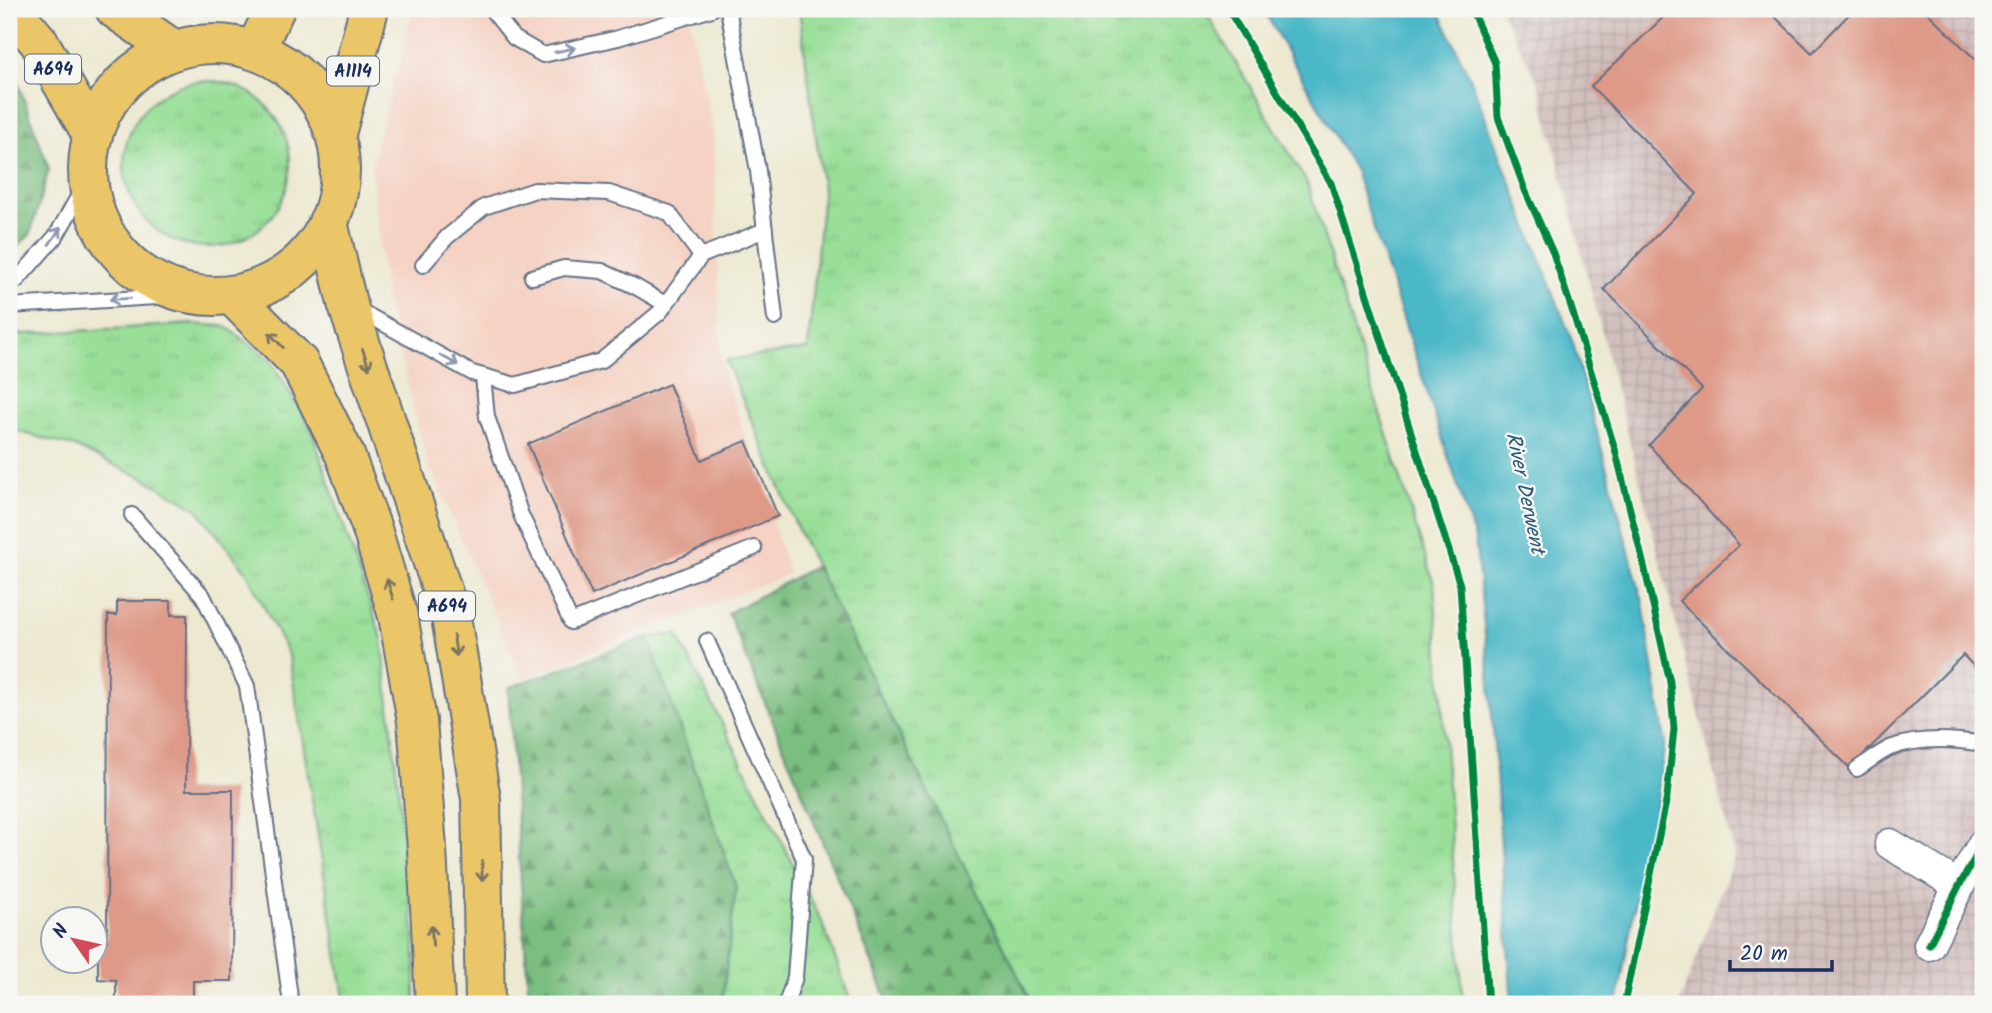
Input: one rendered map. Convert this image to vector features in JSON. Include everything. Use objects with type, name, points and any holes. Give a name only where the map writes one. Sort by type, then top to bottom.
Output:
[{"type":"main road","name":"A694","points":[[12,9],[38,42],[91,133]]},
{"type":"main road","points":[[115,9],[171,48]]},
{"type":"main road","points":[[256,48],[275,9]]},
{"type":"main road","name":"A1114","points":[[336,134],[369,9]]},
{"type":"main road","points":[[197,42],[256,48],[294,70],[323,104],[336,134],[341,178],[337,204],[304,256],[277,281],[233,296],[189,295],[151,282],[116,254],[94,216],[85,172],[91,133],[136,73],[171,48],[197,42]]},
{"type":"main road","name":"A694","points":[[328,222],[347,303],[451,617],[481,799],[485,1004]]},
{"type":"main road","name":"A694","points":[[233,296],[299,363],[345,454],[372,529],[398,616],[417,721],[435,1004]]},
{"type":"street","points":[[1889,844],[1959,887]]},
{"type":"street","points":[[1929,945],[1983,844]]},
{"type":"lane","points":[[491,9],[514,38],[543,55],[618,38],[712,9]]},
{"type":"lane","points":[[728,9],[758,171],[775,318]]},
{"type":"lane","points":[[9,285],[17,280],[56,236],[76,199],[85,172]]},
{"type":"lane","points":[[423,265],[447,237],[484,207],[536,190],[609,193],[669,213],[701,256]]},
{"type":"lane","points":[[347,303],[477,375],[515,385],[601,361],[660,312],[701,256],[765,230]]},
{"type":"lane","points":[[533,277],[564,268],[602,271],[665,304]]},
{"type":"lane","points":[[9,306],[189,295]]},
{"type":"lane","points":[[477,375],[487,417],[521,515],[570,622],[754,548]]},
{"type":"lane","points":[[132,515],[203,596],[247,686],[291,1004]]},
{"type":"lane","points":[[707,641],[804,859],[795,977],[786,1004]]},
{"type":"lane","points":[[1857,769],[1888,749],[1917,740],[1983,744]]},
{"type":"shaded area","points":[[413,9],[688,9],[713,131],[721,361],[789,574],[523,679],[427,461],[386,300],[371,166]]},
{"type":"shaded area","points":[[1500,9],[1983,9],[1983,1004],[1679,1004],[1735,855],[1538,82]]},
{"type":"green space","points":[[799,9],[1204,9],[1307,183],[1434,584],[1463,1004],[1032,1004],[798,530],[726,360],[808,349],[823,191]]},
{"type":"green space","points":[[9,65],[14,72],[49,169],[30,235],[9,254]]},
{"type":"green space","points":[[207,81],[239,87],[266,105],[284,132],[290,164],[284,196],[266,223],[239,241],[207,247],[175,241],[148,223],[130,196],[124,164],[130,132],[148,105],[175,87]]},
{"type":"green space","points":[[191,324],[225,326],[270,359],[311,429],[382,639],[415,941],[415,1004],[345,1004],[289,656],[247,573],[196,508],[143,478],[72,446],[9,429],[9,335]]},
{"type":"green space","points":[[816,566],[1032,1004],[889,1004],[728,613]]},
{"type":"green space","points":[[677,634],[822,922],[852,1004],[722,1004],[736,887],[648,637]]},
{"type":"green space","points":[[648,637],[736,887],[722,1004],[529,1004],[508,688]]},
{"type":"water","name":"River Derwent","points":[[1263,9],[1438,9],[1472,83],[1573,343],[1643,603],[1665,742],[1654,820],[1637,892],[1617,1004],[1512,1004],[1489,672],[1475,539],[1355,171]]},
{"type":"building","points":[[1672,9],[1767,9],[1812,53],[1854,9],[1924,9],[1983,67],[1983,676],[1963,655],[1850,768],[1679,601],[1739,545],[1649,445],[1702,389],[1604,289],[1697,194],[1591,86]]},
{"type":"building","points":[[669,384],[701,460],[746,441],[778,516],[592,595],[528,444]]},
{"type":"building","points":[[117,601],[171,601],[171,615],[187,615],[186,790],[233,790],[232,981],[193,981],[193,1004],[116,1004],[116,980],[98,979],[98,974],[108,974],[108,615],[117,615]]},
{"type":"cycle path","points":[[1228,9],[1331,183],[1460,585],[1488,1004]]},
{"type":"cycle path","points":[[1471,9],[1495,63],[1498,117],[1525,190],[1553,253],[1615,449],[1670,682],[1674,729],[1667,797],[1624,1004]]},
{"type":"cycle path","points":[[1929,945],[1983,844]]}]
